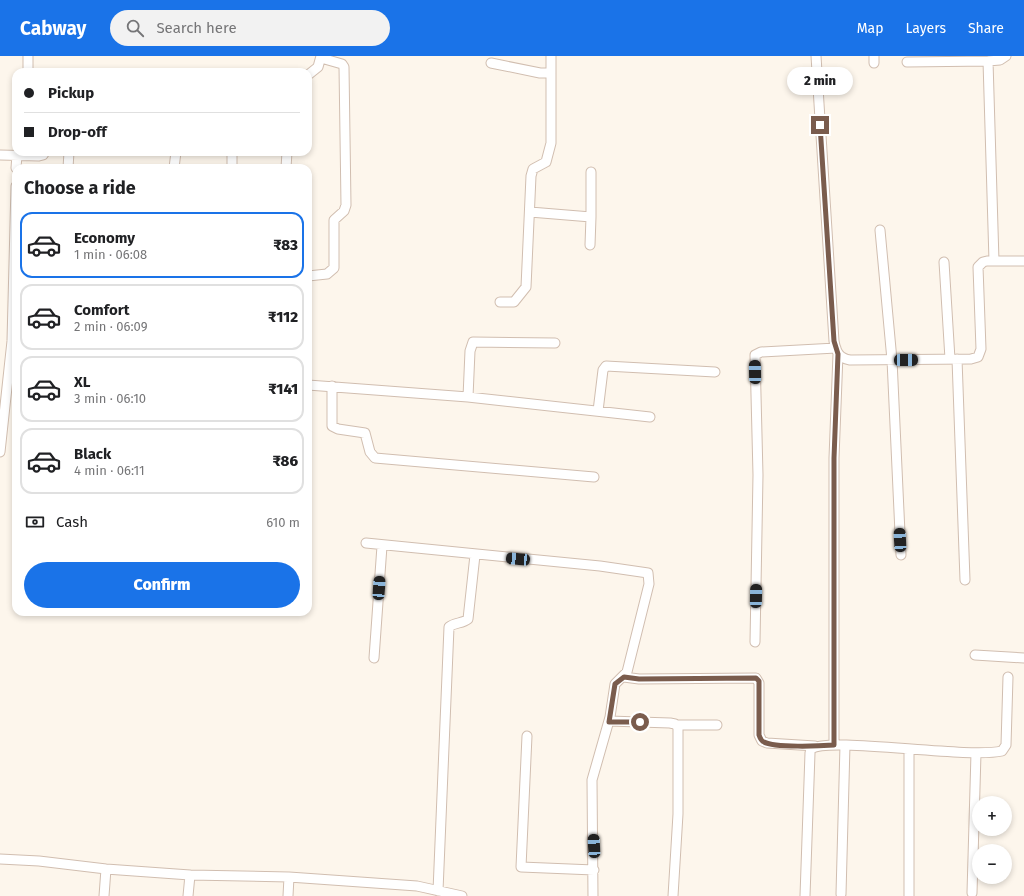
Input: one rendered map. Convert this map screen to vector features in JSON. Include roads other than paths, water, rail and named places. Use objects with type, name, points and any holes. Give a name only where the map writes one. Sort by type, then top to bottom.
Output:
[{"type":"street","points":[[28,56],[28,68]]},
{"type":"street","points":[[500,302],[514,302],[526,287],[531,176],[533,169],[546,162],[551,143],[551,56]]},
{"type":"street","points":[[816,56],[837,351],[834,458],[834,745]]},
{"type":"street","points":[[907,62],[939,59],[988,62],[1000,60],[1006,56]]},
{"type":"street","points":[[312,72],[318,67],[321,57],[339,62],[344,67],[346,204],[344,211],[334,220],[334,268],[327,274],[312,276]]},
{"type":"street","points":[[988,62],[994,261]]},
{"type":"street","points":[[492,63],[540,73],[551,73]]},
{"type":"street","points":[[0,155],[12,155]]},
{"type":"street","points":[[590,172],[590,246]]},
{"type":"street","points":[[530,212],[591,217]]},
{"type":"street","points":[[880,230],[892,360],[901,555]]},
{"type":"street","points":[[837,351],[843,359],[850,360],[974,358],[980,354],[978,267],[983,262],[1024,261]]},
{"type":"street","points":[[944,262],[953,359],[965,580]]},
{"type":"street","points":[[0,452],[12,341]]},
{"type":"street","points":[[468,397],[470,351],[473,342],[555,344]]},
{"type":"street","points":[[755,642],[758,476],[755,355],[761,352],[837,351]]},
{"type":"street","points":[[598,411],[603,370],[608,365],[715,372]]},
{"type":"street","points":[[312,384],[468,397],[650,417]]},
{"type":"street","points":[[332,386],[332,426],[338,429],[365,433],[370,452],[375,458],[594,477]]},
{"type":"street","points":[[366,544],[600,566],[648,573],[649,584],[627,672],[624,677],[615,684],[609,722],[595,767],[591,790],[594,870],[593,896]]},
{"type":"street","points":[[374,658],[382,546]]},
{"type":"street","points":[[438,891],[449,627],[453,624],[464,622],[468,619],[474,555]]},
{"type":"street","points":[[975,655],[1024,658]]},
{"type":"street","points":[[624,677],[639,679],[756,678],[759,681],[759,735],[762,741],[767,743],[815,746],[845,745],[976,753],[998,752],[1005,748],[1008,677]]},
{"type":"street","points":[[609,722],[717,725]]},
{"type":"street","points":[[674,896],[678,814],[679,731],[677,725]]},
{"type":"street","points":[[527,736],[521,868],[594,870]]},
{"type":"street","points":[[841,894],[845,745]]},
{"type":"street","points":[[805,896],[810,753],[811,749],[815,746]]},
{"type":"street","points":[[909,749],[909,896]]},
{"type":"street","points":[[972,893],[976,753]]},
{"type":"street","points":[[0,859],[39,861],[106,869],[190,875],[289,877],[417,886],[462,896]]},
{"type":"street","points":[[104,896],[106,869]]},
{"type":"street","points":[[188,896],[190,875]]},
{"type":"street","points":[[288,896],[289,877]]}]
